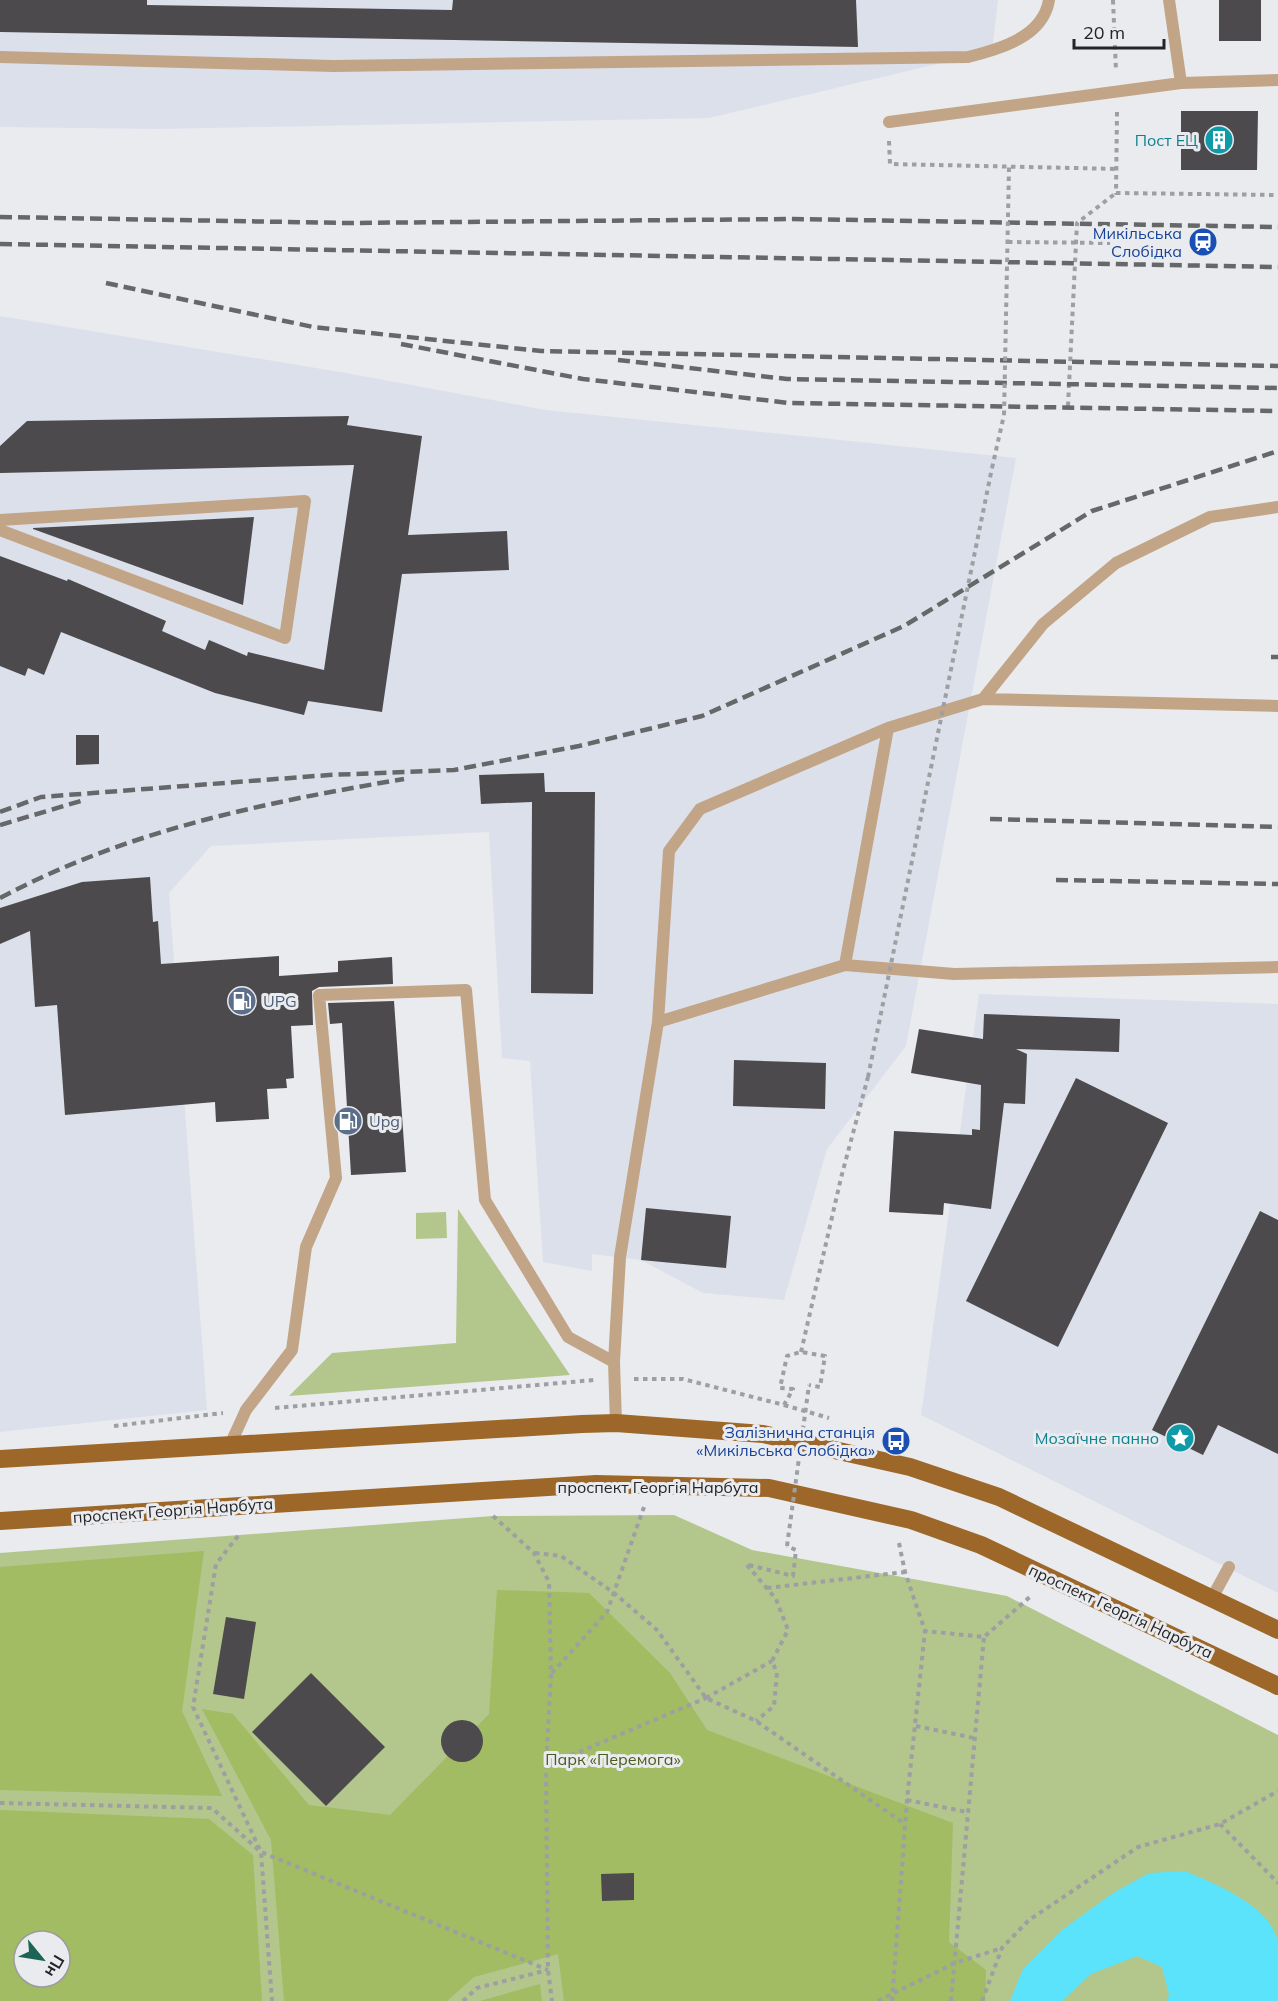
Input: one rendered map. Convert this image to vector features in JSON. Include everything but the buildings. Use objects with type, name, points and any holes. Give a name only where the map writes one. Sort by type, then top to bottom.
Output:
[{"type":"main road","points":[[0,1459],[616,1423],[764,1434],[910,1467],[999,1497],[1278,1630]]},
{"type":"main road","name":"проспект Георгія Нарбута","points":[[0,1521],[596,1484],[769,1488],[911,1520],[981,1545],[1278,1686]]},
{"type":"lane","points":[[0,57],[333,66],[968,57],[1006,47],[1029,31],[1046,14],[1049,0]]},
{"type":"lane","points":[[1169,0],[1181,83]]},
{"type":"lane","points":[[889,122],[1181,83],[1278,80]]},
{"type":"lane","points":[[0,520],[305,501],[285,638],[0,530]]},
{"type":"lane","points":[[983,699],[1043,624],[1116,563],[1210,517],[1278,507]]},
{"type":"lane","points":[[616,1423],[614,1362],[620,1257],[658,1022],[669,851],[700,809],[888,728],[983,699],[1278,706]]},
{"type":"lane","points":[[845,965],[888,728]]},
{"type":"lane","points":[[658,1022],[845,965],[954,974],[1278,966]]},
{"type":"lane","points":[[230,1445],[246,1410],[292,1350],[306,1247],[336,1178],[319,994],[465,990],[485,1200],[568,1337],[614,1362]]},
{"type":"lane","points":[[1212,1598],[1229,1567]]},
{"type":"path","points":[[890,164],[1119,169],[1116,192]]},
{"type":"path","points":[[801,1352],[841,1178],[868,1077],[1004,415],[1009,166]]},
{"type":"path","points":[[1068,406],[1077,223],[1116,192],[1278,195]]},
{"type":"path","points":[[1008,242],[1110,243]]},
{"type":"path","points":[[546,1766],[706,1698],[772,1661],[788,1630],[776,1599],[747,1565],[793,1576],[796,1550],[787,1546],[809,1385],[820,1387],[825,1356],[801,1352],[787,1356],[780,1388],[793,1389],[784,1405]]},
{"type":"path","points":[[105,1426],[246,1410],[616,1378],[683,1379],[830,1418]]},
{"type":"path","points":[[551,1674],[607,1611],[646,1504]]},
{"type":"path","points":[[493,1516],[534,1553],[549,1582],[551,1674],[546,1766],[548,1970],[552,2001]]},
{"type":"path","points":[[238,1536],[216,1564],[193,1707],[261,1852],[272,2001]]},
{"type":"path","points":[[892,2001],[907,1800],[925,1631],[905,1572],[898,1539]]},
{"type":"path","points":[[534,1553],[561,1556],[614,1593],[657,1630],[706,1698],[756,1721],[905,1824]]},
{"type":"path","points":[[767,1588],[905,1572]]},
{"type":"path","points":[[951,2001],[984,1637],[1035,1593]]},
{"type":"path","points":[[925,1631],[984,1637]]},
{"type":"path","points":[[756,1721],[774,1706],[777,1673],[772,1661]]},
{"type":"path","points":[[916,1726],[974,1738]]},
{"type":"path","points":[[982,2001],[1002,1948],[1029,1920],[1138,1847],[1221,1824],[1278,1791]]},
{"type":"path","points":[[907,1800],[967,1812]]},
{"type":"path","points":[[0,1803],[212,1808],[261,1852],[548,1970]]},
{"type":"path","points":[[1221,1824],[1278,1883]]},
{"type":"path","points":[[878,2001],[955,1963],[1002,1948]]},
{"type":"path","points":[[463,2001],[477,1988],[548,1970]]},
{"type":"shaded area","points":[[0,0],[998,0],[992,51],[709,118],[161,129],[0,127]]},
{"type":"shaded area","points":[[0,316],[346,373],[546,410],[1016,458],[906,1046],[827,1149],[784,1300],[703,1293],[641,1260],[592,1254],[592,1271],[543,1262],[530,1061],[502,1058],[489,832],[211,846],[169,893],[207,1410],[0,1432]]},
{"type":"shaded area","points":[[979,994],[1278,1004],[1278,1593],[921,1415]]},
{"type":"green space","points":[[458,1209],[570,1375],[289,1396],[332,1353],[456,1343]]},
{"type":"green space","points":[[446,1212],[447,1238],[416,1239],[416,1213]]},
{"type":"green space","name":"Парк «Перемога»","points":[[674,1515],[752,1550],[1007,1596],[1278,1735],[1278,2001],[0,2001],[0,1553],[493,1516]]},
{"type":"green space","points":[[204,1551],[182,1711],[222,1796],[0,1790],[0,1567]]},
{"type":"green space","points":[[497,1590],[589,1593],[670,1673],[707,1730],[953,1823],[949,1942],[986,1970],[985,2001],[564,2001],[558,1954],[474,1977],[447,2001],[284,2001],[271,1840],[202,1709],[233,1714],[309,1805],[390,1815],[489,1714]]},
{"type":"green space","points":[[0,1810],[209,1819],[253,1855],[262,2001],[0,2001]]},
{"type":"green space","points":[[540,1984],[542,2001],[480,2001]]},
{"type":"water","points":[[1185,1871],[1241,1898],[1266,1919],[1274,1931],[1278,1944],[1278,2001],[1167,2001],[1169,1995],[1162,1967],[1137,1956],[1091,1974],[1062,2001],[1010,2001],[1023,1969],[1062,1930],[1113,1893],[1149,1873]]},
{"type":"railway","points":[[0,217],[348,223],[793,219],[1278,227]]},
{"type":"railway","points":[[0,244],[1278,267]]},
{"type":"railway","points":[[106,283],[313,327],[541,351],[1278,366]]},
{"type":"railway","points":[[401,344],[583,379],[789,403],[1278,411]]},
{"type":"railway","points":[[618,360],[787,379],[1278,388]]},
{"type":"railway","points":[[0,812],[41,797],[329,775],[454,770],[579,746],[702,716],[904,626],[1092,511],[1278,451]]},
{"type":"railway","points":[[1271,657],[1278,657]]},
{"type":"railway","points":[[0,898],[48,874],[97,854],[197,822],[299,798],[404,779]]},
{"type":"railway","points":[[0,825],[84,800]]},
{"type":"railway","points":[[990,819],[1278,827]]},
{"type":"railway","points":[[1056,880],[1278,884]]},
{"type":"place","name":"Пост ЕЦ","points":[[1219,140]]},
{"type":"place","name":"Микільська Слобідка","points":[[1203,242]]},
{"type":"place","name":"UPG","points":[[242,1001]]},
{"type":"place","name":"Upg","points":[[348,1121]]},
{"type":"place","name":"Мозаїчне панно","points":[[1180,1438]]},
{"type":"place","name":"Залізнична станція «Микільська Слобідка»","points":[[896,1441]]}]
